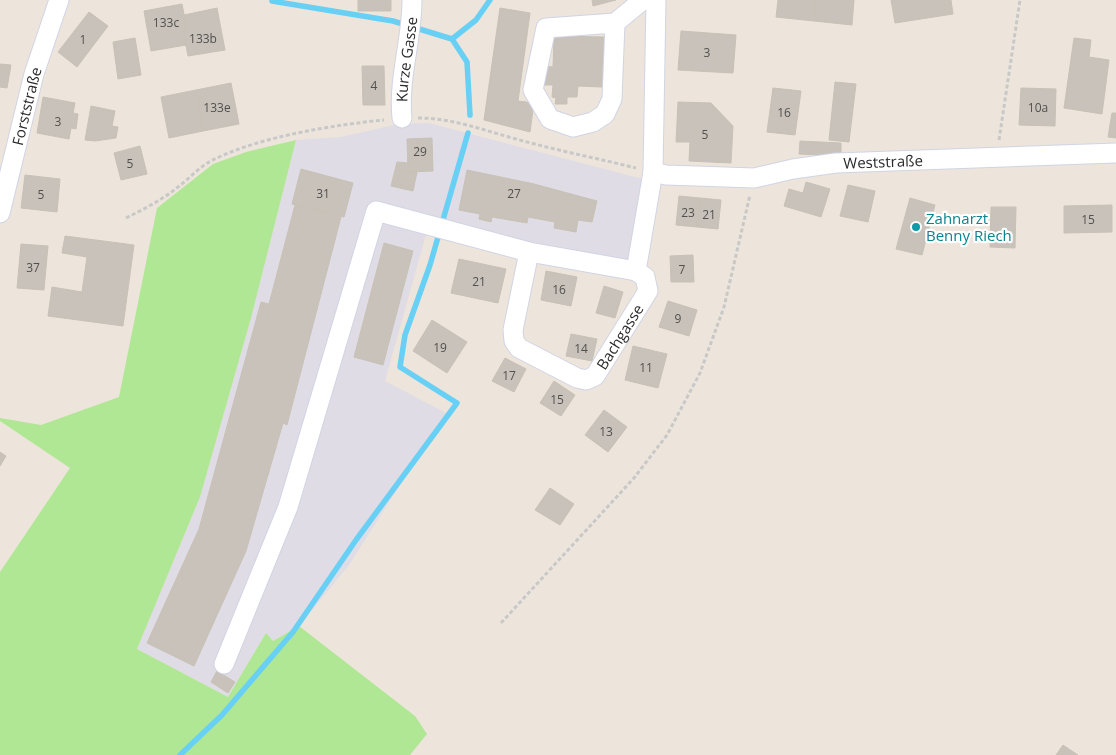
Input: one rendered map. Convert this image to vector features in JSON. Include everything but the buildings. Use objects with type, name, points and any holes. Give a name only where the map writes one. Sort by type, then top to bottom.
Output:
[{"type":"street","name":"Forststraße","points":[[0,213],[34,74],[59,0]]},
{"type":"street","name":"Kurze Gasse","points":[[402,118],[400,97],[411,27],[412,0]]},
{"type":"street","points":[[614,24],[612,98],[605,114],[593,122],[572,127],[550,119],[533,90],[546,28],[614,24],[643,0]]},
{"type":"street","points":[[224,664],[288,506],[376,211],[529,252],[636,271],[653,172],[656,0]]},
{"type":"street","name":"Weststraße","points":[[653,172],[666,175],[754,178],[793,169],[836,163],[1116,153]]},
{"type":"street","name":"Bachgasse","points":[[529,252],[513,330],[514,341],[519,348],[577,378],[586,380],[595,376],[648,291],[645,277],[636,271]]},
{"type":"path","points":[[995,158],[1020,0]]},
{"type":"path","points":[[126,218],[176,189],[210,162],[244,148],[339,124],[402,118],[435,118],[470,125],[517,140],[653,172]]},
{"type":"path","points":[[501,623],[634,478],[667,435],[700,374],[724,307],[754,178]]},
{"type":"shaded area","points":[[429,123],[647,180],[627,261],[429,224],[385,381],[446,413],[349,565],[299,626],[273,641],[266,633],[228,697],[137,649],[200,497],[251,318],[296,140],[341,137],[398,124]]},
{"type":"green space","points":[[296,140],[251,318],[200,497],[137,649],[228,697],[266,633],[273,641],[299,626],[415,716],[427,734],[410,755],[0,755],[0,572],[70,468],[0,421],[0,418],[41,425],[119,397],[157,208],[213,164],[246,152]]},
{"type":"waterway","points":[[272,1],[393,21],[452,39],[476,20],[490,0]]},
{"type":"waterway","points":[[452,39],[467,62],[470,115]]},
{"type":"waterway","points":[[180,755],[222,715],[293,632],[356,540],[457,403],[400,367],[405,335],[430,265],[468,133]]},
{"type":"place","name":"Zahnarzt Benny Riech","points":[[916,227]]}]
